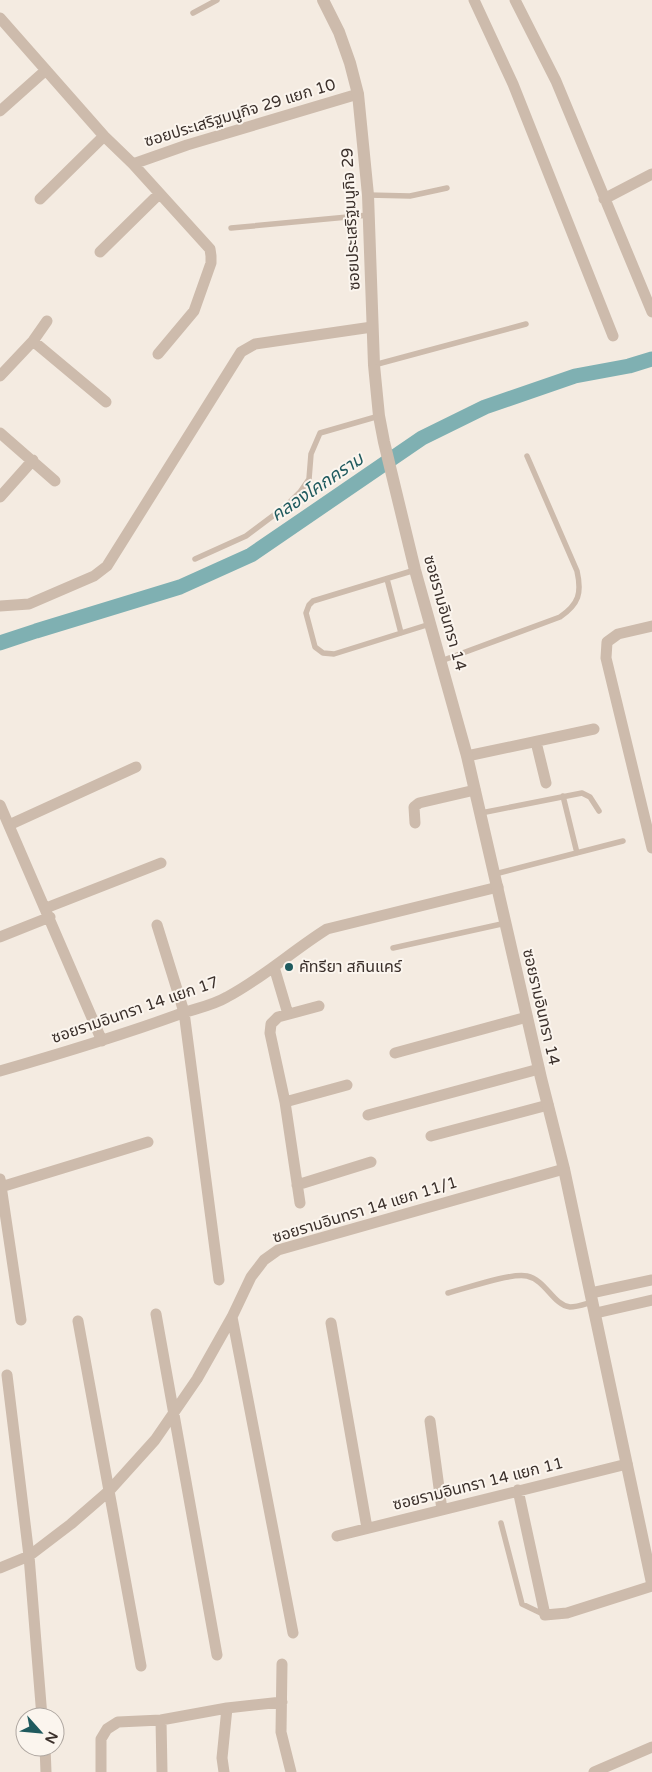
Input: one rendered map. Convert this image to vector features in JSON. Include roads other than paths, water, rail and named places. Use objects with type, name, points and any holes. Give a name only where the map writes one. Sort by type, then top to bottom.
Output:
[{"type":"street","name":"ซอยประเสริฐมนูกิจ 29","points":[[323,0],[339,32],[358,94],[368,195],[374,365],[379,416],[384,442]]},
{"type":"street","points":[[474,0],[513,84],[613,336]]},
{"type":"street","points":[[515,0],[556,81],[652,312]]},
{"type":"street","points":[[0,18],[104,136],[133,164],[210,249],[212,256],[194,311],[158,354]]},
{"type":"street","points":[[0,111],[46,70]]},
{"type":"street","name":"ซอยประเสริฐมนูกิจ 29 แยก 10","points":[[133,164],[187,145],[358,94]]},
{"type":"street","points":[[40,199],[104,136]]},
{"type":"street","points":[[604,199],[652,174]]},
{"type":"street","points":[[100,252],[159,194]]},
{"type":"street","points":[[0,376],[33,341],[47,321]]},
{"type":"street","points":[[0,606],[29,604],[94,576],[107,566],[240,352],[244,349],[255,344],[372,327]]},
{"type":"street","points":[[33,341],[106,402]]},
{"type":"street","points":[[0,433],[33,460],[54,481]]},
{"type":"street","name":"ซอยรามอินทรา 14","points":[[384,442],[415,570],[467,756],[564,1169],[652,1584]]},
{"type":"street","points":[[0,497],[33,460]]},
{"type":"street","points":[[652,626],[612,637],[607,642],[606,658],[652,848]]},
{"type":"street","points":[[467,756],[594,729]]},
{"type":"street","points":[[536,742],[546,783]]},
{"type":"street","points":[[9,825],[136,767]]},
{"type":"street","points":[[415,824],[414,807],[419,803],[475,790]]},
{"type":"street","points":[[0,805],[102,1041]]},
{"type":"street","points":[[0,937],[48,913],[161,863]]},
{"type":"street","name":"ซอยรามอินทรา 14 แยก 17","points":[[0,1072],[102,1041],[225,999],[327,929],[496,880]]},
{"type":"street","points":[[157,925],[184,1012],[219,1280]]},
{"type":"street","points":[[274,967],[288,1014]]},
{"type":"street","points":[[300,1203],[284,1102],[270,1033],[271,1024],[278,1017],[319,1006]]},
{"type":"street","points":[[395,1053],[527,1017]]},
{"type":"street","points":[[368,1115],[539,1069]]},
{"type":"street","points":[[284,1102],[346,1085]]},
{"type":"street","points":[[430,1136],[548,1105]]},
{"type":"street","points":[[21,1320],[1,1183],[148,1142]]},
{"type":"street","points":[[297,1185],[370,1162]]},
{"type":"street","name":"ซอยรามอินทรา 14 แยก 11/1","points":[[0,1568],[32,1553],[110,1492],[174,1415],[232,1317],[251,1278],[264,1260],[278,1250],[564,1169]]},
{"type":"street","points":[[593,1302],[652,1280]]},
{"type":"street","points":[[593,1302],[652,1300]]},
{"type":"street","points":[[156,1314],[217,1655]]},
{"type":"street","points":[[232,1317],[293,1634]]},
{"type":"street","points":[[78,1321],[141,1666]]},
{"type":"street","points":[[331,1323],[367,1528]]},
{"type":"street","points":[[7,1375],[32,1553],[41,1707]]},
{"type":"street","points":[[430,1421],[442,1510]]},
{"type":"street","name":"ซอยรามอินทรา 14 แยก 11","points":[[337,1536],[627,1464]]},
{"type":"street","points":[[518,1490],[545,1615],[568,1613],[652,1584]]},
{"type":"street","points":[[282,1664],[282,1732],[291,1772]]},
{"type":"street","points":[[101,1772],[101,1739],[107,1729],[118,1722],[161,1720],[227,1708],[282,1702]]},
{"type":"street","points":[[224,1772],[222,1758],[227,1708]]},
{"type":"street","points":[[161,1720],[162,1772]]},
{"type":"street","points":[[594,1772],[652,1747]]},
{"type":"street","points":[[45,1757],[46,1772]]},
{"type":"lane","points":[[193,13],[217,0]]},
{"type":"lane","points":[[368,195],[410,196],[447,188]]},
{"type":"lane","points":[[231,228],[369,215]]},
{"type":"lane","points":[[374,365],[526,324]]},
{"type":"lane","points":[[195,559],[246,536],[286,506],[300,492],[309,479],[310,454],[320,433],[379,416]]},
{"type":"lane","points":[[441,661],[560,617],[571,610],[578,596],[580,586],[577,572],[527,456]]},
{"type":"lane","points":[[415,570],[318,599],[309,605],[306,613],[314,646],[323,653],[334,654],[430,624]]},
{"type":"lane","points":[[387,579],[401,633]]},
{"type":"lane","points":[[480,813],[582,793],[587,794],[596,804],[599,811]]},
{"type":"lane","points":[[563,796],[577,853]]},
{"type":"lane","points":[[496,880],[577,853],[623,841]]},
{"type":"lane","points":[[393,948],[506,923]]},
{"type":"lane","points":[[448,1293],[512,1276],[527,1276],[542,1284],[557,1300],[566,1306],[572,1307],[593,1302]]},
{"type":"lane","points":[[501,1523],[522,1604],[545,1615]]},
{"type":"waterway","name":"คลองโคกคราม","points":[[0,643],[180,587],[251,555],[422,438],[485,407],[575,376],[629,366],[652,359]]},
{"type":"place","name":"คัทรียา สกินแคร์","points":[[289,967]]}]
